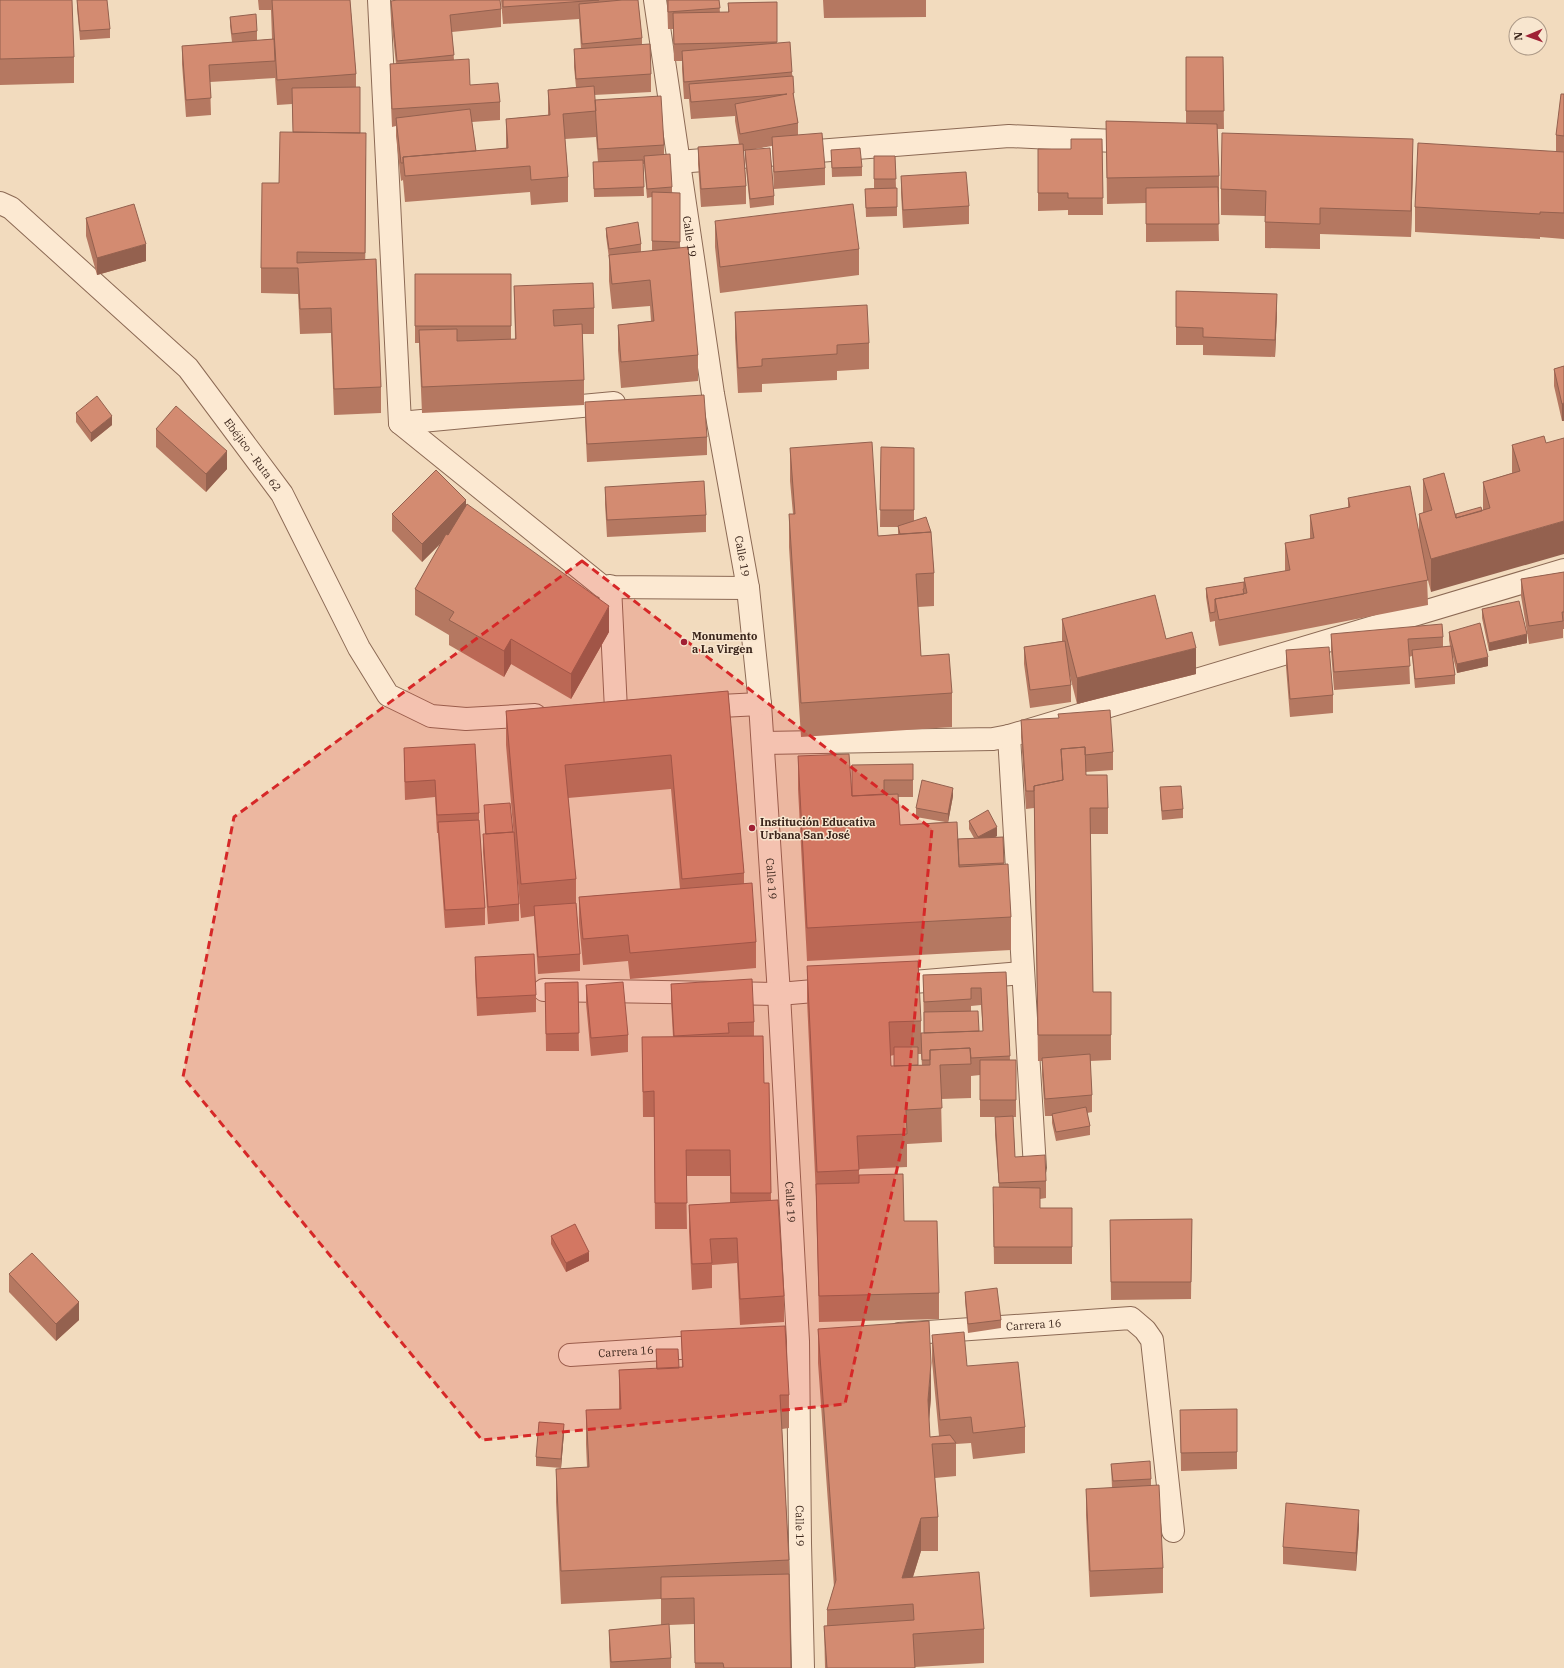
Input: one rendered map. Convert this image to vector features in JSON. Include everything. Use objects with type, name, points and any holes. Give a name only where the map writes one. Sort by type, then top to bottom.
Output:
[{"type":"street","points":[[379,0],[400,423],[603,587],[748,588]]},
{"type":"street","name":"Calle 19","points":[[655,0],[713,394],[748,588],[760,704],[779,994],[806,1340],[800,1543],[803,1668]]},
{"type":"street","points":[[678,162],[1009,136],[1151,142]]},
{"type":"street","name":"Ebéjico - Ruta 62","points":[[0,203],[11,208],[188,368],[282,494],[359,648],[388,695],[431,716],[466,719],[553,714]]},
{"type":"street","points":[[690,396],[713,394]]},
{"type":"street","points":[[400,423],[635,401]]},
{"type":"street","points":[[763,743],[993,739],[1009,736],[1564,570]]},
{"type":"street","points":[[610,586],[608,711],[638,709]]},
{"type":"street","points":[[677,708],[760,704]]},
{"type":"street","points":[[1009,736],[1035,1168]]},
{"type":"street","points":[[544,990],[779,994],[1023,973]]},
{"type":"street","name":"Carrera 16","points":[[877,1335],[1131,1318],[1145,1330],[1152,1340],[1173,1531]]},
{"type":"street","points":[[774,1342],[806,1340]]},
{"type":"street","name":"Carrera 16","points":[[570,1355],[727,1345]]},
{"type":"highlighted area","points":[[582,561],[932,829],[903,1142],[845,1404],[482,1440],[183,1077],[234,817]]},
{"type":"building","points":[[0,0],[72,0],[74,57],[0,59]]},
{"type":"building","points":[[77,0],[107,0],[110,29],[80,31]]},
{"type":"building","points":[[272,0],[350,0],[356,74],[277,80]]},
{"type":"building","points":[[500,0],[501,9],[450,15],[454,55],[397,61],[391,1]]},
{"type":"building","points":[[503,0],[599,0],[503,7]]},
{"type":"building","points":[[638,0],[642,38],[582,44],[579,4]]},
{"type":"building","points":[[668,0],[719,0],[720,8],[668,12]]},
{"type":"building","points":[[777,2],[777,42],[674,44],[673,13],[729,12],[728,3]]},
{"type":"building","points":[[256,14],[257,31],[232,34],[230,17]]},
{"type":"building","points":[[274,39],[275,61],[209,65],[211,98],[186,100],[182,46]]},
{"type":"building","points":[[790,42],[792,72],[684,82],[682,51]]},
{"type":"building","points":[[650,44],[651,74],[576,79],[574,49]]},
{"type":"building","points":[[1186,57],[1223,57],[1224,111],[1186,111]]},
{"type":"building","points":[[469,59],[470,85],[498,83],[500,102],[392,109],[390,64]]},
{"type":"building","points":[[793,76],[793,93],[798,123],[740,134],[735,104],[787,94],[691,102],[689,84]]},
{"type":"building","points":[[594,86],[596,111],[563,114],[568,177],[531,180],[530,166],[405,176],[403,157],[508,148],[506,119],[550,115],[548,90]]},
{"type":"building","points":[[360,87],[360,133],[293,132],[292,88]]},
{"type":"building","points":[[1561,94],[1564,94],[1564,136],[1556,135]]},
{"type":"building","points":[[661,96],[664,145],[598,149],[595,100]]},
{"type":"building","points":[[470,109],[476,151],[403,157],[403,163],[401,163],[396,118]]},
{"type":"building","points":[[1106,121],[1217,124],[1219,176],[1107,178]]},
{"type":"building","points":[[280,132],[366,133],[365,253],[297,252],[297,263],[376,259],[381,387],[334,389],[331,308],[300,309],[298,268],[261,268],[262,183],[279,183]]},
{"type":"building","points":[[822,133],[825,168],[774,172],[772,137]]},
{"type":"building","points":[[1222,133],[1413,139],[1411,211],[1320,208],[1320,224],[1265,222],[1266,191],[1221,189]]},
{"type":"building","points":[[1071,139],[1102,139],[1103,198],[1068,198],[1068,193],[1038,193],[1038,149],[1071,149]]},
{"type":"building","points":[[1418,143],[1564,152],[1564,213],[1540,212],[1540,214],[1415,207]]},
{"type":"building","points":[[743,144],[746,186],[701,189],[698,147]]},
{"type":"building","points":[[770,148],[774,196],[750,199],[745,150]]},
{"type":"building","points":[[860,148],[862,167],[832,168],[831,150]]},
{"type":"building","points":[[670,154],[672,187],[647,189],[644,156]]},
{"type":"building","points":[[874,156],[895,156],[896,179],[874,179]]},
{"type":"building","points":[[643,160],[644,187],[594,189],[593,162]]},
{"type":"building","points":[[966,172],[969,206],[903,210],[901,176]]},
{"type":"building","points":[[1218,187],[1219,224],[1146,224],[1146,188]]},
{"type":"building","points":[[897,188],[897,207],[866,208],[865,189]]},
{"type":"building","points":[[652,192],[680,193],[680,242],[652,241]]},
{"type":"building","points":[[134,204],[146,244],[97,258],[86,218]]},
{"type":"building","points":[[853,204],[859,249],[720,267],[715,221]]},
{"type":"building","points":[[638,222],[641,244],[609,249],[606,228]]},
{"type":"building","points":[[688,247],[698,355],[621,362],[618,325],[654,321],[650,280],[612,284],[609,255]]},
{"type":"building","points":[[415,274],[511,274],[511,326],[415,326]]},
{"type":"building","points":[[593,283],[594,308],[553,310],[554,326],[582,324],[584,380],[422,387],[419,330],[457,329],[457,341],[516,339],[514,286]]},
{"type":"building","points":[[1176,291],[1277,294],[1275,340],[1203,337],[1203,328],[1176,327]]},
{"type":"building","points":[[867,305],[869,343],[837,345],[837,354],[762,359],[762,366],[738,368],[735,312]]},
{"type":"building","points":[[1564,366],[1564,403],[1562,404],[1554,369]]},
{"type":"building","points":[[704,395],[707,437],[587,444],[585,402]]},
{"type":"building","points":[[97,396],[112,416],[91,433],[76,413]]},
{"type":"building","points":[[176,406],[227,451],[206,474],[156,429]]},
{"type":"building","points":[[1544,436],[1546,443],[1564,438],[1564,521],[1431,559],[1419,514],[1432,510],[1423,479],[1444,473],[1456,518],[1490,508],[1483,482],[1520,471],[1512,445]]},
{"type":"building","points":[[872,442],[878,536],[931,532],[934,573],[916,574],[921,656],[949,654],[952,693],[801,703],[789,514],[795,514],[790,448]]},
{"type":"building","points":[[881,447],[914,448],[914,510],[880,510]]},
{"type":"building","points":[[436,470],[466,500],[422,544],[392,514]]},
{"type":"building","points":[[704,481],[706,515],[607,520],[605,487]]},
{"type":"building","points":[[1410,486],[1428,580],[1219,620],[1215,599],[1247,593],[1244,578],[1290,570],[1285,543],[1314,538],[1310,515],[1350,507],[1348,498]]},
{"type":"building","points":[[467,504],[609,606],[571,674],[511,639],[504,651],[449,620],[454,612],[415,589],[446,534],[448,535]]},
{"type":"building","points":[[1481,507],[1482,511],[1456,518],[1456,514]]},
{"type":"building","points":[[926,517],[931,532],[900,534],[898,526]]},
{"type":"building","points":[[1564,572],[1563,621],[1529,626],[1521,579]]},
{"type":"building","points":[[1244,582],[1244,594],[1215,599],[1215,612],[1210,613],[1206,588]]},
{"type":"building","points":[[1155,595],[1166,639],[1192,632],[1196,648],[1077,678],[1062,619]]},
{"type":"building","points":[[1519,601],[1527,634],[1489,643],[1482,609]]},
{"type":"building","points":[[1480,623],[1488,657],[1457,664],[1449,632]]},
{"type":"building","points":[[1442,624],[1443,637],[1408,639],[1410,666],[1334,672],[1331,634]]},
{"type":"building","points":[[1065,641],[1071,685],[1030,690],[1024,647]]},
{"type":"building","points":[[1451,646],[1455,675],[1415,679],[1412,650]]},
{"type":"building","points":[[1329,647],[1333,695],[1290,699],[1286,650]]},
{"type":"building","points":[[728,691],[744,873],[682,879],[671,755],[565,765],[576,879],[521,884],[506,711]]},
{"type":"building","points":[[1110,710],[1113,752],[1085,755],[1085,747],[1061,749],[1063,780],[1034,786],[1034,791],[1026,791],[1021,720],[1059,718],[1058,714]]},
{"type":"building","points":[[475,744],[479,813],[437,815],[435,780],[405,782],[404,748]]},
{"type":"building","points":[[1085,747],[1086,775],[1107,775],[1108,808],[1090,808],[1093,992],[1111,992],[1111,1035],[1038,1035],[1034,786],[1063,780],[1061,749]]},
{"type":"building","points":[[849,754],[852,796],[898,794],[900,825],[957,822],[959,867],[1008,864],[1011,917],[807,928],[798,756]]},
{"type":"building","points":[[913,764],[913,780],[884,780],[884,794],[852,796],[852,765]]},
{"type":"building","points":[[922,780],[953,788],[948,814],[916,808]]},
{"type":"building","points":[[1181,786],[1183,809],[1162,811],[1160,787]]},
{"type":"building","points":[[510,803],[513,832],[486,834],[484,805]]},
{"type":"building","points":[[988,810],[997,827],[978,837],[969,821]]},
{"type":"building","points":[[479,820],[485,908],[445,910],[438,822]]},
{"type":"building","points":[[514,832],[519,904],[488,907],[483,834]]},
{"type":"building","points":[[1003,837],[1004,863],[959,865],[958,839]]},
{"type":"building","points":[[752,883],[756,942],[630,953],[628,935],[583,939],[579,897]]},
{"type":"building","points":[[576,903],[580,954],[538,957],[534,906]]},
{"type":"building","points":[[534,954],[536,995],[477,998],[475,957]]},
{"type":"building","points":[[918,961],[921,1021],[889,1022],[891,1066],[930,1065],[930,1050],[970,1048],[971,1064],[940,1065],[942,1108],[906,1110],[907,1134],[857,1136],[859,1170],[817,1172],[807,966]]},
{"type":"building","points":[[1006,972],[1010,1056],[971,1058],[970,1048],[930,1050],[930,1060],[922,1060],[921,1033],[983,1031],[981,988],[971,988],[971,999],[924,1002],[923,975]]},
{"type":"building","points":[[752,979],[754,1022],[728,1023],[729,1033],[674,1036],[671,984]]},
{"type":"building","points":[[578,982],[579,1033],[546,1034],[545,983]]},
{"type":"building","points":[[623,982],[628,1035],[591,1038],[586,985]]},
{"type":"building","points":[[978,1011],[979,1031],[924,1033],[924,1012]]},
{"type":"building","points":[[763,1036],[764,1083],[769,1083],[771,1193],[731,1193],[730,1150],[686,1150],[687,1203],[655,1203],[654,1091],[643,1092],[642,1037]]},
{"type":"building","points":[[894,1047],[918,1047],[918,1065],[894,1066]]},
{"type":"building","points":[[1090,1054],[1092,1095],[1045,1099],[1042,1058]]},
{"type":"building","points":[[980,1060],[1016,1060],[1016,1100],[980,1100]]},
{"type":"building","points":[[1086,1107],[1090,1126],[1056,1132],[1052,1114]]},
{"type":"building","points":[[1013,1116],[1015,1157],[1045,1155],[1046,1181],[999,1183],[995,1117]]},
{"type":"building","points":[[903,1174],[904,1221],[937,1221],[939,1293],[819,1296],[816,1184],[859,1183],[859,1175]]},
{"type":"building","points":[[993,1187],[1040,1188],[1040,1208],[1072,1208],[1072,1247],[994,1247]]},
{"type":"building","points":[[778,1200],[784,1296],[740,1299],[737,1238],[710,1239],[712,1263],[692,1264],[689,1205]]},
{"type":"building","points":[[1192,1219],[1191,1282],[1111,1282],[1110,1220]]},
{"type":"building","points":[[575,1224],[589,1252],[566,1263],[551,1236]]},
{"type":"building","points":[[32,1253],[79,1302],[56,1324],[9,1274]]},
{"type":"building","points":[[997,1288],[1001,1320],[968,1324],[965,1292]]},
{"type":"building","points":[[929,1321],[931,1363],[928,1400],[930,1437],[950,1435],[956,1443],[932,1444],[938,1517],[921,1518],[902,1578],[979,1572],[984,1629],[913,1634],[915,1668],[827,1668],[824,1626],[914,1620],[913,1604],[827,1610],[836,1580],[818,1329]]},
{"type":"building","points":[[785,1326],[789,1395],[780,1395],[789,1560],[561,1571],[556,1469],[589,1467],[586,1410],[621,1409],[619,1370],[683,1367],[681,1331]]},
{"type":"building","points":[[964,1332],[967,1366],[1018,1362],[1025,1427],[973,1433],[971,1417],[940,1420],[932,1335]]},
{"type":"building","points":[[656,1349],[678,1349],[679,1368],[657,1369]]},
{"type":"building","points":[[1237,1409],[1237,1452],[1181,1453],[1180,1410]]},
{"type":"building","points":[[539,1422],[564,1424],[561,1459],[536,1457]]},
{"type":"building","points":[[1150,1461],[1151,1479],[1113,1481],[1111,1464]]},
{"type":"building","points":[[1159,1485],[1163,1568],[1090,1571],[1086,1489]]},
{"type":"building","points":[[1286,1503],[1359,1510],[1356,1553],[1283,1547]]},
{"type":"building","points":[[789,1574],[791,1668],[724,1668],[723,1663],[695,1663],[694,1598],[661,1599],[661,1577]]},
{"type":"building","points":[[669,1624],[671,1658],[611,1662],[609,1630]]},
{"type":"place","name":"Monumento a La Virgen","points":[[684,642]]},
{"type":"place","name":"Institución Educativa Urbana San José","points":[[752,828]]}]
